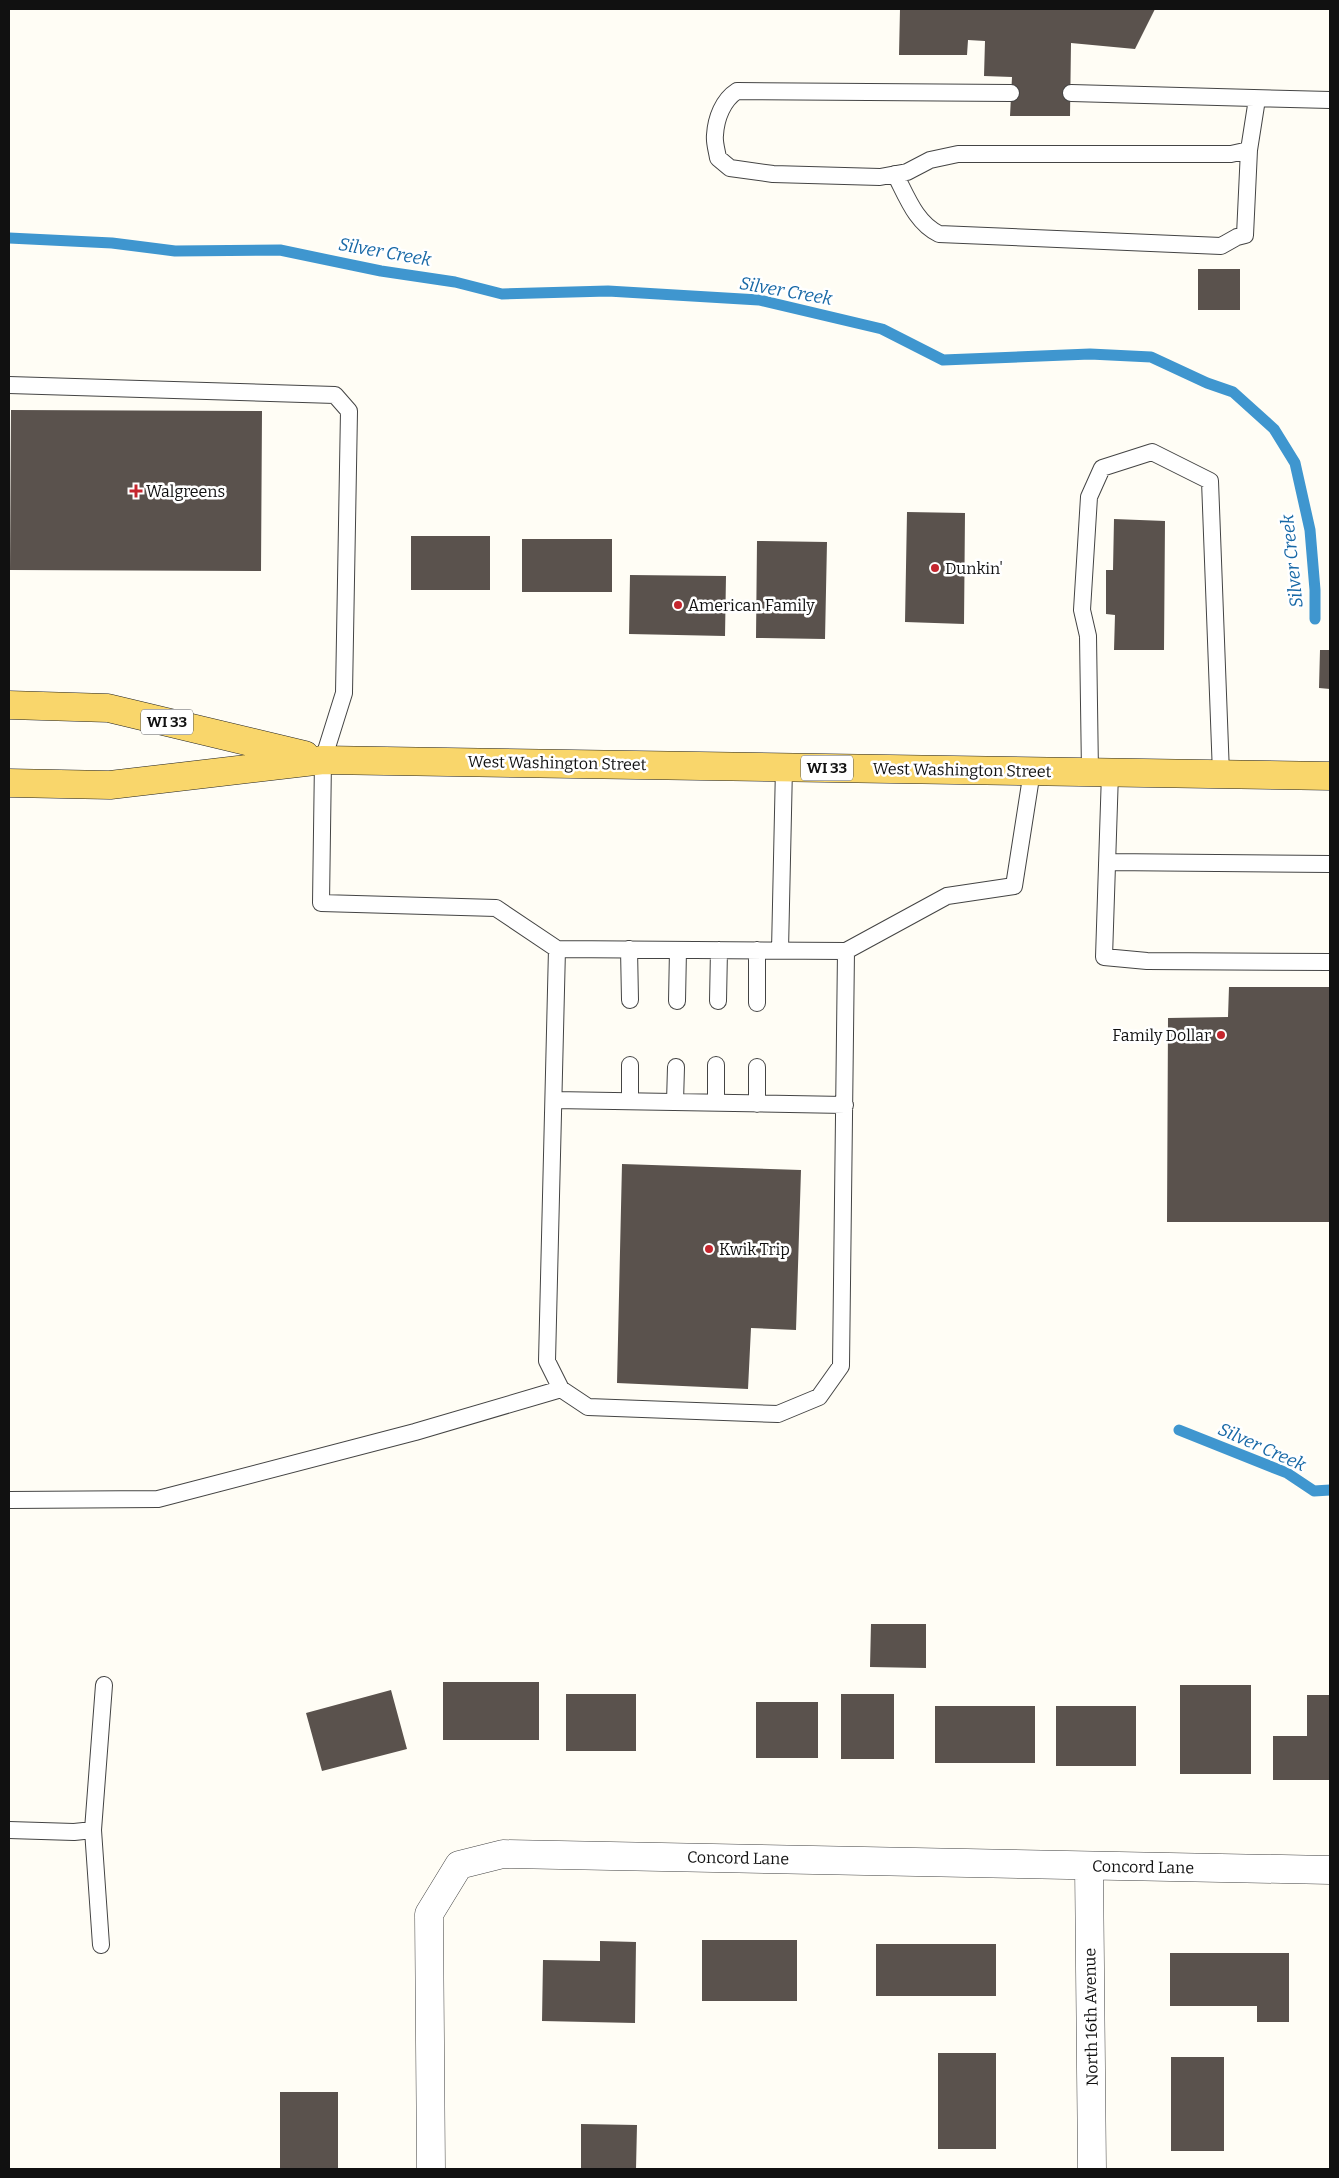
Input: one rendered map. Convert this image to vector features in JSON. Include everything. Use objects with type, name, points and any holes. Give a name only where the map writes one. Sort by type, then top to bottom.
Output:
[{"type":"main road","name":"West Washington Street","points":[[9,705],[108,708],[323,760]]},
{"type":"main road","name":"West Washington Street","points":[[9,784],[110,785],[323,760],[1330,776]]},
{"type":"street","name":"Concord Lane","points":[[431,2169],[430,1914],[459,1865],[503,1854],[1330,1870]]},
{"type":"street","name":"North 16th Avenue","points":[[1089,1866],[1092,2169]]},
{"type":"lane","points":[[1011,93],[737,91],[730,96],[722,108],[714,135],[718,158],[730,168],[773,174],[880,178],[907,172],[930,160],[958,154],[1231,154],[1249,150]]},
{"type":"lane","points":[[1071,93],[1330,100]]},
{"type":"lane","points":[[895,174],[912,208],[926,228],[939,234],[1220,246],[1245,235],[1249,150],[1257,99]]},
{"type":"lane","points":[[9,385],[335,395],[349,411],[344,693],[323,760],[320,903],[496,908],[557,949],[846,951],[947,896],[1014,886],[1032,771]]},
{"type":"lane","points":[[1221,774],[1210,481],[1152,452],[1102,468],[1089,497],[1082,610],[1088,636],[1107,862],[1104,956],[1147,961],[1330,962]]},
{"type":"lane","points":[[780,950],[784,767]]},
{"type":"lane","points":[[1107,862],[1330,864]]},
{"type":"lane","points":[[557,949],[547,1362],[561,1389],[588,1408],[778,1414],[819,1397],[841,1366],[846,951]]},
{"type":"lane","points":[[629,949],[630,1000]]},
{"type":"lane","points":[[677,1001],[678,950]]},
{"type":"lane","points":[[718,1001],[719,950]]},
{"type":"lane","points":[[757,950],[757,1002]]},
{"type":"lane","points":[[630,1065],[630,1101]]},
{"type":"lane","points":[[716,1066],[716,1103]]},
{"type":"lane","points":[[675,1102],[676,1067]]},
{"type":"lane","points":[[757,1067],[757,1104]]},
{"type":"lane","points":[[554,1100],[845,1105]]},
{"type":"lane","points":[[9,1500],[158,1499],[415,1432],[561,1389]]},
{"type":"lane","points":[[101,1945],[93,1830],[104,1685]]},
{"type":"lane","points":[[9,1830],[74,1832],[93,1830]]},
{"type":"building","points":[[900,9],[1155,9],[1135,49],[1071,43],[1070,116],[1010,116],[1012,77],[984,76],[985,41],[968,40],[967,55],[899,55]]},
{"type":"building","points":[[1198,269],[1240,269],[1240,310],[1198,310]]},
{"type":"building","name":"Walgreens","points":[[11,410],[262,411],[261,571],[10,570]]},
{"type":"building","name":"Dunkin'","points":[[907,512],[965,513],[964,624],[905,622]]},
{"type":"building","points":[[1114,519],[1165,521],[1164,650],[1114,650],[1115,615],[1106,614],[1106,570],[1113,570]]},
{"type":"building","points":[[411,536],[490,536],[490,590],[411,590]]},
{"type":"building","points":[[522,539],[612,539],[612,592],[522,592]]},
{"type":"building","points":[[757,541],[827,542],[825,639],[756,638]]},
{"type":"building","name":"American Family","points":[[630,575],[726,576],[725,636],[629,634]]},
{"type":"building","points":[[1320,650],[1330,650],[1330,689],[1319,688]]},
{"type":"building","points":[[1229,987],[1330,987],[1330,1222],[1167,1222],[1168,1018],[1228,1017]]},
{"type":"building","name":"Kwik Trip","points":[[622,1164],[801,1170],[796,1330],[751,1328],[748,1389],[617,1383]]},
{"type":"building","points":[[871,1624],[926,1624],[926,1668],[870,1667]]},
{"type":"building","points":[[443,1682],[539,1682],[539,1740],[443,1740]]},
{"type":"building","points":[[1180,1685],[1251,1685],[1251,1774],[1180,1774]]},
{"type":"building","points":[[391,1690],[407,1749],[322,1771],[306,1713]]},
{"type":"building","points":[[566,1694],[636,1694],[636,1751],[566,1751]]},
{"type":"building","points":[[841,1694],[894,1694],[894,1759],[841,1759]]},
{"type":"building","points":[[1307,1695],[1330,1695],[1330,1780],[1273,1780],[1273,1736],[1307,1736]]},
{"type":"building","points":[[756,1702],[818,1702],[818,1758],[756,1758]]},
{"type":"building","points":[[935,1706],[1035,1706],[1035,1763],[935,1763]]},
{"type":"building","points":[[1056,1706],[1136,1706],[1136,1766],[1056,1766]]},
{"type":"building","points":[[702,1940],[797,1940],[797,2001],[702,2001]]},
{"type":"building","points":[[600,1941],[636,1942],[635,2023],[542,2021],[543,1960],[600,1961]]},
{"type":"building","points":[[876,1944],[996,1944],[996,1996],[876,1996]]},
{"type":"building","points":[[1170,1953],[1289,1953],[1289,2022],[1257,2022],[1257,2006],[1170,2006]]},
{"type":"building","points":[[938,2053],[996,2053],[996,2149],[938,2149]]},
{"type":"building","points":[[1171,2057],[1224,2057],[1224,2151],[1171,2151]]},
{"type":"building","points":[[280,2092],[338,2092],[338,2169],[280,2169]]},
{"type":"building","points":[[581,2124],[637,2125],[636,2169],[581,2169]]},
{"type":"waterway","name":"Silver Creek","points":[[9,238],[112,243],[175,251],[280,250],[381,271],[455,282],[502,294],[608,291],[759,300],[882,329],[943,360],[1090,354],[1151,357],[1207,383],[1233,392],[1274,429],[1295,463],[1310,530],[1315,590],[1315,619]]},
{"type":"waterway","name":"Silver Creek","points":[[1179,1430],[1287,1473],[1314,1491],[1330,1490]]},
{"type":"place","name":"Walgreens","points":[[136,491]]},
{"type":"place","name":"Dunkin'","points":[[935,568]]},
{"type":"place","name":"American Family","points":[[678,605]]},
{"type":"place","name":"Family Dollar","points":[[1221,1035]]},
{"type":"place","name":"Kwik Trip","points":[[709,1249]]}]
